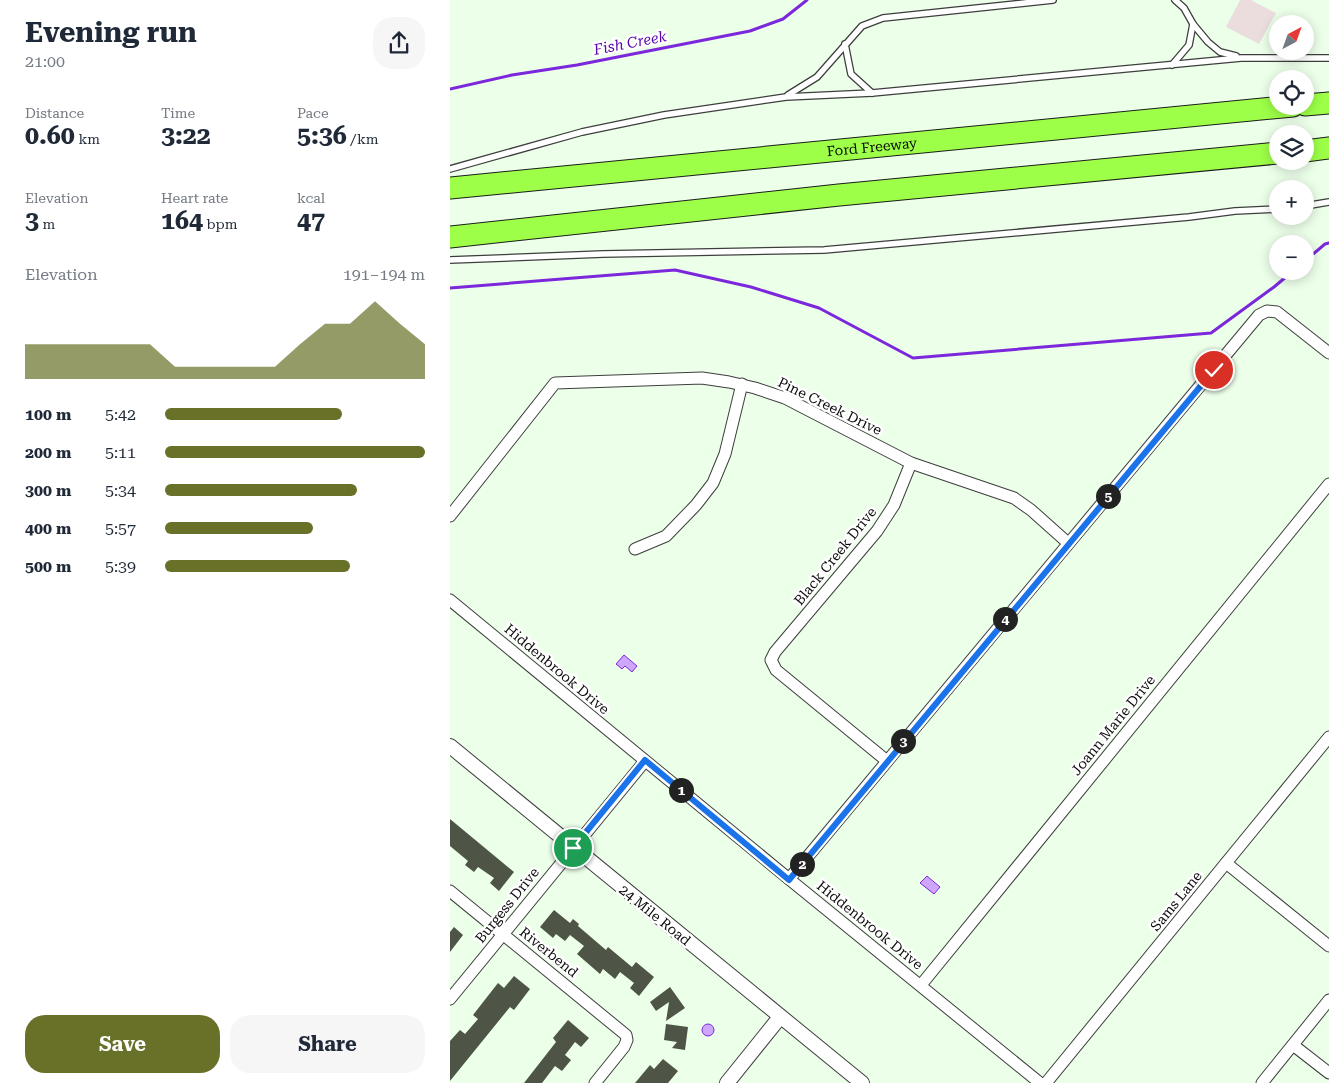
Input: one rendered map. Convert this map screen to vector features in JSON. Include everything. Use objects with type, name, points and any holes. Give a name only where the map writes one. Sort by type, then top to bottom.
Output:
[{"type":"highway","points":[[1314,104],[1329,103]]},
{"type":"highway","name":"Ford Freeway","points":[[450,188],[1269,108]]},
{"type":"highway","points":[[1314,150],[1329,148]]},
{"type":"highway","points":[[450,237],[839,195],[1269,155]]},
{"type":"street","points":[[789,880],[886,761],[1259,315],[1270,310],[1277,312],[1329,353]]},
{"type":"street","name":"Pine Creek Drive","points":[[450,516],[555,383],[702,378],[742,384],[785,398],[911,463],[1014,498],[1031,510],[1068,543]]},
{"type":"street","points":[[635,549],[666,536],[696,506],[713,483],[725,454],[742,384]]},
{"type":"street","name":"Black Creek Drive","points":[[886,761],[776,670],[772,660],[773,653],[884,522],[894,505],[911,463]]},
{"type":"street","name":"Joann Marie Drive","points":[[921,985],[1329,484]]},
{"type":"street","name":"Hiddenbrook Drive","points":[[450,600],[789,880],[1040,1083]]},
{"type":"street","name":"Sams Lane","points":[[1046,1083],[1329,737]]},
{"type":"street","name":"24 Mile Road","points":[[450,746],[862,1083]]},
{"type":"street","name":"Burgess Drive","points":[[450,999],[645,760]]},
{"type":"street","points":[[1226,863],[1329,946]]},
{"type":"street","name":"Riverbend","points":[[450,891],[618,1028],[627,1038],[624,1047],[595,1083]]},
{"type":"street","points":[[1262,1083],[1329,1000]]},
{"type":"street","points":[[727,1083],[780,1017]]},
{"type":"street","points":[[1293,1045],[1329,1073]]},
{"type":"lane","points":[[786,97],[817,76],[862,26],[883,18],[1053,0]]},
{"type":"lane","points":[[1175,0],[1184,8],[1193,24],[1208,42],[1220,52],[1241,58]]},
{"type":"lane","points":[[1172,65],[1189,45],[1193,24]]},
{"type":"lane","points":[[845,44],[851,74],[872,93]]},
{"type":"lane","points":[[450,169],[582,132],[664,115],[786,97],[872,93],[1241,58],[1329,58]]},
{"type":"lane","points":[[1314,204],[1329,202]]},
{"type":"lane","points":[[450,260],[603,254],[824,250],[1170,219],[1234,211],[1269,209]]},
{"type":"shaded area","points":[[1240,0],[1251,0],[1276,13],[1275,15],[1269,15],[1269,26],[1259,44],[1226,27]]},
{"type":"shaded area","points":[[624,655],[637,666],[632,672],[625,666],[622,669],[616,664]]},
{"type":"shaded area","points":[[927,876],[940,887],[934,894],[920,883]]},
{"type":"shaded area","points":[[706,1024],[710,1024],[714,1030],[710,1036],[706,1036],[702,1032],[702,1028]]},
{"type":"building","points":[[450,819],[514,872],[499,891],[490,883],[494,878],[478,867],[474,872],[465,865],[468,861],[450,846]]},
{"type":"building","points":[[554,910],[570,923],[573,919],[579,924],[578,926],[606,950],[608,947],[632,967],[636,962],[654,977],[639,996],[630,988],[634,983],[620,972],[615,979],[603,969],[600,974],[577,954],[584,946],[570,935],[565,941],[556,934],[553,938],[540,927]]},
{"type":"building","points":[[454,927],[463,935],[450,952],[450,932]]},
{"type":"building","points":[[514,976],[530,989],[514,1010],[510,1007],[450,1081],[450,1041],[460,1030],[465,1034],[478,1019],[473,1015],[498,983],[504,988]]},
{"type":"building","points":[[670,987],[685,1008],[666,1021],[669,1002],[656,1011],[650,1002]]},
{"type":"building","points":[[568,1020],[589,1038],[581,1047],[575,1042],[565,1055],[571,1060],[562,1071],[555,1066],[542,1083],[524,1083],[556,1042],[553,1038]]},
{"type":"building","points":[[666,1024],[688,1027],[685,1050],[672,1048],[677,1042],[664,1040]]},
{"type":"building","points":[[663,1059],[678,1071],[668,1083],[635,1083],[650,1065],[654,1069]]},
{"type":"waterway","name":"Fish Creek","points":[[450,89],[512,75],[577,65],[750,31],[783,19],[807,0]]},
{"type":"waterway","points":[[1314,253],[1329,243]]},
{"type":"waterway","points":[[450,288],[675,270],[751,287],[819,308],[913,358],[1211,333],[1282,280]]},
{"type":"route","points":[[573,848],[645,760],[789,880],[895,750],[1214,370]]}]
